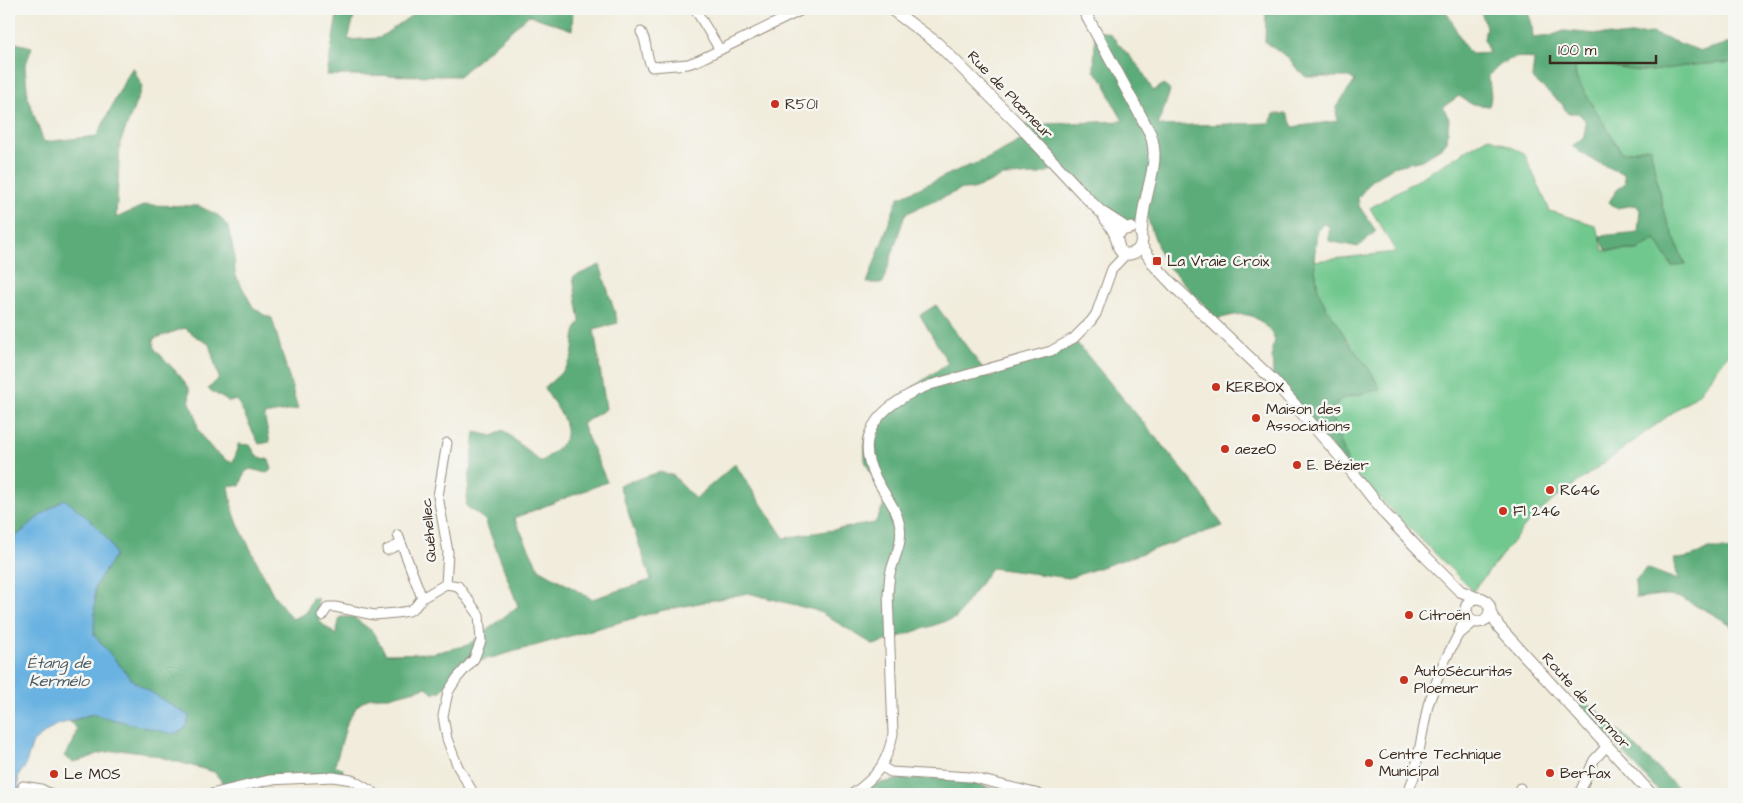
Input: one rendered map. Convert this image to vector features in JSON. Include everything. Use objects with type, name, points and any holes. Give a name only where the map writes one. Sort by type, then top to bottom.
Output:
[{"type":"main road","name":"Rue de Plœmeur","points":[[891,9],[937,43],[984,88],[1086,198],[1100,210],[1128,228]]},
{"type":"main road","points":[[1083,9],[1153,141],[1154,166],[1144,210],[1141,240],[1136,252],[1129,253]]},
{"type":"main road","name":"Rue de Plœmeur","points":[[1100,210],[1117,241]]},
{"type":"main road","points":[[1144,210],[1140,218],[1128,228],[1122,230],[1117,241],[1119,249],[1155,266],[1273,380],[1338,454],[1386,515],[1460,591],[1487,603],[1490,613],[1486,619],[1477,622]]},
{"type":"main road","points":[[1128,228],[1138,231],[1155,266]]},
{"type":"main road","points":[[1460,591],[1469,619],[1499,627]]},
{"type":"main road","points":[[1466,610],[1470,601],[1477,598]]},
{"type":"main road","name":"Route de Larmor","points":[[1490,613],[1499,627],[1606,747],[1651,794]]},
{"type":"street","points":[[695,9],[720,50]]},
{"type":"street","points":[[640,32],[644,40],[649,63],[652,67],[688,64],[804,9]]},
{"type":"street","points":[[852,794],[866,785],[882,768],[894,734],[888,593],[890,576],[900,545],[900,528],[895,510],[869,465],[867,447],[870,432],[886,408],[912,392],[930,384],[1051,351],[1074,338],[1096,305],[1106,274],[1114,257],[1117,241]]},
{"type":"street","points":[[1080,331],[1091,322],[1096,314],[1112,269],[1129,253]]},
{"type":"street","name":"Quéhellec","points":[[446,584],[448,552],[438,496],[447,443]]},
{"type":"street","points":[[388,550],[400,540],[422,598]]},
{"type":"street","points":[[322,616],[328,607],[374,615],[409,611],[422,598],[446,584],[458,586],[479,615],[481,641],[474,659],[457,678],[448,692],[443,716],[447,739],[458,767],[474,794]]},
{"type":"street","points":[[1407,794],[1414,777],[1428,706],[1445,658],[1458,634],[1466,610]]},
{"type":"street","points":[[1458,634],[1477,622]]},
{"type":"street","points":[[1578,794],[1594,760],[1606,747]]},
{"type":"street","points":[[882,768],[891,772],[970,777],[1039,794]]},
{"type":"street","points":[[210,794],[269,780],[333,777],[352,780],[376,794]]},
{"type":"street","points":[[22,786],[41,789],[51,794]]},
{"type":"green space","points":[[338,9],[356,9],[348,40],[379,38],[421,9],[573,9],[572,30],[529,15],[459,76],[327,75]]},
{"type":"green space","points":[[1266,9],[1445,9],[1465,47],[1472,54],[1489,53],[1484,39],[1486,27],[1480,9],[1527,9],[1532,24],[1533,38],[1550,36],[1564,31],[1619,36],[1651,33],[1701,51],[1734,42],[1734,62],[1700,64],[1648,71],[1599,64],[1575,67],[1576,78],[1622,153],[1650,147],[1663,210],[1685,265],[1672,266],[1655,239],[1638,250],[1606,250],[1600,236],[1638,232],[1640,210],[1636,205],[1616,208],[1609,202],[1616,191],[1625,183],[1624,174],[1590,158],[1572,146],[1585,137],[1585,120],[1578,113],[1567,113],[1562,104],[1532,78],[1534,60],[1521,57],[1504,62],[1489,76],[1491,94],[1489,106],[1471,104],[1459,96],[1443,107],[1449,119],[1447,141],[1442,147],[1422,160],[1393,167],[1372,180],[1358,198],[1359,206],[1376,231],[1358,247],[1329,241],[1329,226],[1323,224],[1317,231],[1314,261],[1318,290],[1326,308],[1337,322],[1347,341],[1370,370],[1380,389],[1341,399],[1331,410],[1349,468],[1273,380],[1272,348],[1275,341],[1267,328],[1250,315],[1244,314],[1217,319],[1163,261],[1146,214],[1139,213],[1133,223],[1113,216],[1093,202],[1059,168],[1037,175],[1002,176],[973,189],[962,189],[905,214],[883,283],[867,283],[898,198],[960,169],[985,160],[1029,136],[1019,125],[1123,121],[1112,101],[1105,82],[1094,71],[1095,29],[1110,34],[1141,69],[1153,91],[1164,84],[1170,91],[1158,126],[1270,123],[1274,114],[1287,114],[1293,127],[1337,121],[1336,107],[1355,81],[1349,77],[1306,77],[1289,58],[1265,42]]},
{"type":"green space","points":[[9,37],[16,43],[32,47],[25,67],[28,99],[44,142],[97,136],[133,67],[142,87],[120,143],[116,218],[145,205],[199,206],[219,216],[228,227],[234,253],[235,274],[253,307],[272,318],[298,409],[264,415],[270,442],[259,444],[237,400],[229,402],[208,389],[219,378],[209,344],[185,328],[153,339],[155,349],[181,377],[189,389],[190,403],[195,413],[198,429],[215,452],[228,461],[233,462],[238,444],[250,445],[257,456],[269,460],[272,469],[267,473],[250,469],[245,472],[240,486],[229,485],[232,507],[238,524],[273,594],[292,619],[306,613],[312,598],[317,598],[320,622],[336,635],[340,617],[353,617],[372,631],[386,654],[433,653],[468,645],[518,606],[485,520],[466,506],[475,432],[493,436],[503,430],[541,462],[562,444],[566,437],[565,423],[544,388],[564,369],[572,356],[575,334],[580,322],[573,277],[600,265],[618,323],[594,329],[606,409],[582,424],[607,482],[514,518],[539,569],[592,599],[651,580],[619,485],[660,472],[673,475],[695,499],[735,464],[784,538],[875,523],[885,502],[865,461],[865,437],[893,401],[948,363],[920,315],[936,305],[989,377],[1077,343],[1197,487],[1223,526],[1069,578],[991,568],[956,618],[874,645],[818,611],[748,593],[660,611],[462,666],[441,691],[433,694],[427,687],[389,697],[371,697],[358,705],[348,720],[335,765],[343,769],[342,777],[294,778],[230,791],[214,772],[142,752],[124,750],[100,753],[73,762],[64,756],[73,743],[77,729],[70,722],[92,714],[149,728],[189,716],[133,681],[94,635],[95,586],[115,555],[64,499],[36,519],[9,543]]},
{"type":"green space","points":[[1734,62],[1734,347],[1698,394],[1552,501],[1526,525],[1473,591],[1349,468],[1331,410],[1341,399],[1380,389],[1370,370],[1326,308],[1318,290],[1314,261],[1396,252],[1370,208],[1489,137],[1524,153],[1550,211],[1595,225],[1600,236],[1603,251],[1638,250],[1655,239],[1672,266],[1685,265],[1663,210],[1650,147],[1622,153],[1576,78],[1575,67],[1599,64],[1648,71],[1700,64]]},
{"type":"green space","points":[[1708,549],[1731,550],[1734,556],[1734,632],[1730,624],[1681,598],[1662,595],[1636,598],[1635,581],[1646,568],[1678,580],[1674,559],[1692,556]]},
{"type":"green space","points":[[1582,701],[1602,714],[1684,794],[1661,794],[1579,704]]},
{"type":"green space","points":[[941,778],[967,781],[1010,794],[861,794],[876,784],[901,779]]},
{"type":"water","name":"Étang de Kermélo","points":[[64,499],[101,531],[115,555],[95,586],[94,635],[133,681],[189,716],[187,725],[182,731],[172,734],[92,714],[54,726],[33,742],[24,769],[18,775],[18,785],[22,794],[9,794],[9,543],[36,519]]},
{"type":"place","name":"R501","points":[[775,104]]},
{"type":"place","name":"La Vraie Croix","points":[[1157,261]]},
{"type":"place","name":"KERBOX","points":[[1216,387]]},
{"type":"place","name":"Maison des Associations","points":[[1256,418]]},
{"type":"place","name":"aezeO","points":[[1225,449]]},
{"type":"place","name":"E. Bézier","points":[[1297,465]]},
{"type":"place","name":"R646","points":[[1550,490]]},
{"type":"place","name":"Fl 246","points":[[1503,511]]},
{"type":"place","name":"Citroën","points":[[1409,615]]},
{"type":"place","name":"AutoSécuritas Ploemeur","points":[[1404,680]]},
{"type":"place","name":"Centre Technique Municipal","points":[[1369,763]]},
{"type":"place","name":"Berfax","points":[[1550,773]]},
{"type":"place","name":"Le MOS","points":[[54,774]]}]
